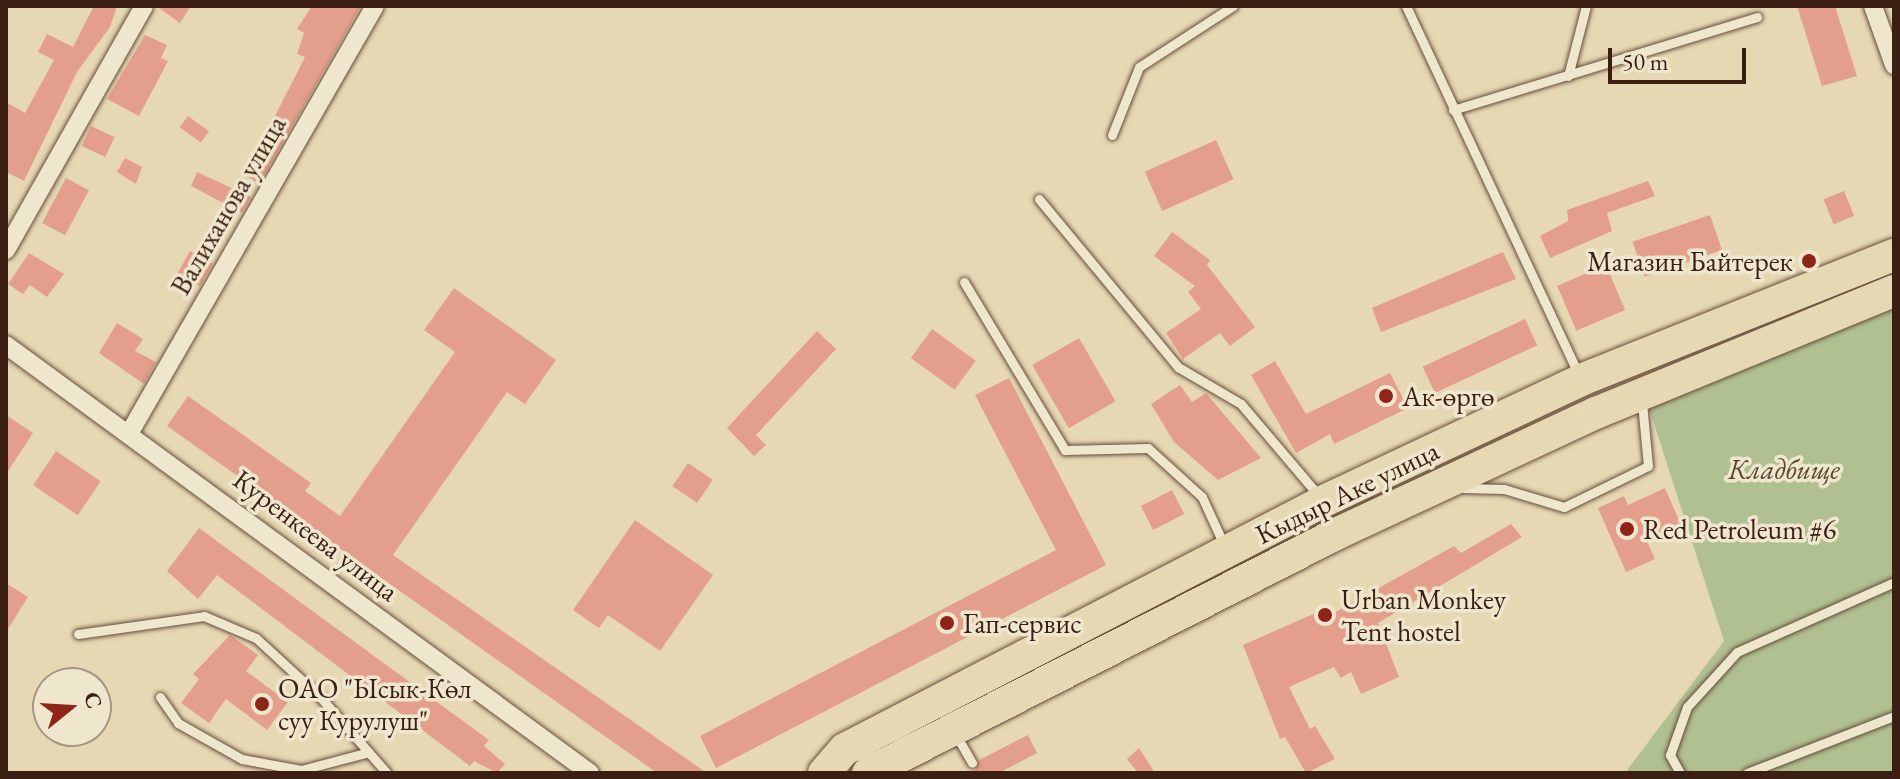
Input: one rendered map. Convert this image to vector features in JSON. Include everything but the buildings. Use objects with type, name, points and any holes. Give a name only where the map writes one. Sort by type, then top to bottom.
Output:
[{"type":"highway","name":"Кыдыр Аке улица","points":[[824,773],[845,749],[1322,502],[1581,380],[1894,255]]},
{"type":"highway","name":"Кыдыр Аке улица","points":[[868,773],[1336,534],[1436,487],[1596,413],[1894,291]]},
{"type":"highway","points":[[1629,361],[1641,394]]},
{"type":"highway","points":[[1581,380],[1596,413]]},
{"type":"highway","points":[[1322,502],[1336,534]]},
{"type":"street","points":[[6,250],[144,6]]},
{"type":"street","name":"Валиханова улица","points":[[130,432],[375,6]]},
{"type":"street","points":[[1873,6],[1894,65]]},
{"type":"street","name":"Куренкеева улица","points":[[6,345],[130,432],[590,773]]},
{"type":"lane","points":[[1112,135],[1139,67],[1233,6]]},
{"type":"lane","points":[[1406,6],[1581,380]]},
{"type":"lane","points":[[1568,76],[1586,6]]},
{"type":"lane","points":[[1453,110],[1757,17]]},
{"type":"lane","points":[[1039,199],[1178,367],[1241,404],[1322,502]]},
{"type":"lane","points":[[964,282],[1065,450],[1148,448],[1202,497],[1227,551]]},
{"type":"lane","points":[[1436,487],[1504,489],[1564,507],[1648,466],[1641,394]]},
{"type":"lane","points":[[1680,773],[1670,755],[1687,707],[1737,652],[1894,582]]},
{"type":"lane","points":[[78,634],[204,616],[256,638],[387,773]]},
{"type":"lane","points":[[160,697],[178,723],[242,759],[301,770],[369,752]]},
{"type":"lane","points":[[1747,773],[1894,716]]},
{"type":"lane","points":[[952,728],[972,763]]},
{"type":"green space","name":"Кладбище","points":[[1894,304],[1894,773],[1625,773],[1724,641],[1648,405]]},
{"type":"place","name":"Магазин Байтерек","points":[[1809,261]]},
{"type":"place","name":"Ак-өргө","points":[[1386,396]]},
{"type":"place","name":"Red Petroleum #6","points":[[1627,529]]},
{"type":"place","name":"Urban Monkey Tent hostel","points":[[1325,615]]},
{"type":"place","name":"Гап-сервис","points":[[947,623]]},
{"type":"place","name":"ОАО \"Ысык-Көл суу Курулуш\"","points":[[262,704]]}]
